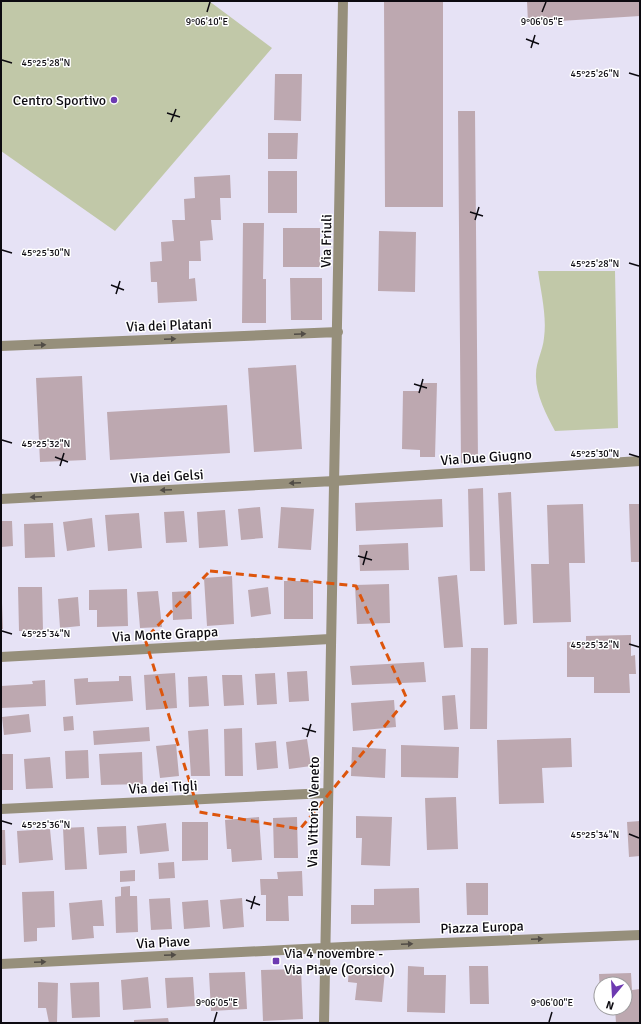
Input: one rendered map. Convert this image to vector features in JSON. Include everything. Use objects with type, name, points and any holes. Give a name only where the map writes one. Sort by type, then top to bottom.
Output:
[{"type":"street","name":"Via Friuli","points":[[334,481],[344,1]]},
{"type":"street","name":"Via dei Platani","points":[[1,346],[338,332]]},
{"type":"street","name":"Via Due Giugno","points":[[334,481],[640,461]]},
{"type":"street","name":"Via dei Gelsi","points":[[1,499],[334,481]]},
{"type":"street","name":"Via Vittorio Veneto","points":[[324,1023],[327,793],[334,481]]},
{"type":"street","name":"Via Monte Grappa","points":[[1,657],[330,639]]},
{"type":"street","name":"Via dei Tigli","points":[[1,809],[327,793]]},
{"type":"street","name":"Piazza Europa","points":[[326,948],[640,935]]},
{"type":"street","name":"Via Piave","points":[[1,964],[326,948]]},
{"type":"highlighted area","points":[[210,571],[356,586],[407,699],[300,829],[199,812],[145,639]]},
{"type":"green space","name":"Centro Sportivo","points":[[1,1],[209,1],[272,48],[115,231],[1,151]]},
{"type":"green space","points":[[538,271],[615,271],[618,428],[555,431],[539,396],[536,381],[536,370],[545,330]]},
{"type":"building","points":[[384,1],[443,1],[443,207],[385,207]]},
{"type":"building","points":[[527,1],[640,1],[640,16],[528,23]]},
{"type":"building","points":[[275,74],[302,74],[301,121],[274,120]]},
{"type":"building","points":[[458,111],[475,111],[478,463],[461,463]]},
{"type":"building","points":[[268,133],[298,133],[297,159],[268,159]]},
{"type":"building","points":[[268,171],[297,171],[297,213],[268,213]]},
{"type":"building","points":[[230,175],[231,198],[220,198],[221,220],[211,220],[213,240],[200,241],[201,261],[189,261],[189,279],[195,278],[197,301],[158,303],[157,282],[151,282],[150,262],[162,261],[161,242],[174,241],[172,220],[185,220],[184,199],[195,198],[194,177]]},
{"type":"building","points":[[243,223],[264,223],[263,279],[266,279],[266,323],[242,323]]},
{"type":"building","points":[[283,228],[320,228],[320,267],[283,267]]},
{"type":"building","points":[[379,231],[416,232],[415,292],[378,291]]},
{"type":"building","points":[[290,278],[322,278],[322,320],[291,320]]},
{"type":"building","points":[[296,365],[302,449],[254,452],[248,368]]},
{"type":"building","points":[[82,376],[86,460],[40,462],[36,378]]},
{"type":"building","points":[[421,383],[437,383],[435,457],[420,457],[420,450],[402,449],[403,391],[420,391]]},
{"type":"building","points":[[227,405],[230,453],[110,460],[107,412]]},
{"type":"building","points":[[483,488],[485,571],[470,571],[468,489]]},
{"type":"building","points":[[511,492],[517,624],[504,625],[498,493]]},
{"type":"building","points":[[442,499],[443,527],[356,531],[355,503]]},
{"type":"building","points":[[583,504],[585,563],[569,563],[571,622],[533,623],[531,564],[549,564],[547,505]]},
{"type":"building","points":[[629,504],[640,504],[640,562],[631,562]]},
{"type":"building","points":[[260,507],[263,538],[241,540],[238,509]]},
{"type":"building","points":[[281,507],[314,509],[311,550],[278,548]]},
{"type":"building","points":[[225,510],[228,546],[199,548],[197,512]]},
{"type":"building","points":[[184,511],[187,542],[166,543],[164,512]]},
{"type":"building","points":[[139,513],[142,548],[108,551],[105,515]]},
{"type":"building","points":[[92,518],[95,547],[67,551],[63,522]]},
{"type":"building","points":[[1,521],[12,521],[13,546],[1,547]]},
{"type":"building","points":[[53,523],[55,557],[25,558],[24,524]]},
{"type":"building","points":[[408,543],[409,570],[360,571],[359,545]]},
{"type":"building","points":[[457,575],[463,647],[444,648],[438,577]]},
{"type":"building","points":[[232,576],[234,624],[207,626],[204,578]]},
{"type":"building","points":[[284,581],[313,581],[313,619],[284,619]]},
{"type":"building","points":[[389,584],[390,623],[357,624],[355,585]]},
{"type":"building","points":[[18,587],[42,587],[43,631],[19,631]]},
{"type":"building","points":[[268,587],[271,614],[251,617],[248,590]]},
{"type":"building","points":[[127,589],[128,626],[97,627],[97,610],[89,610],[89,590]]},
{"type":"building","points":[[158,591],[162,627],[140,628],[137,592]]},
{"type":"building","points":[[191,591],[192,619],[173,620],[172,592]]},
{"type":"building","points":[[78,597],[80,626],[60,628],[58,599]]},
{"type":"building","points":[[2,603],[3,629],[1,629]]},
{"type":"building","points":[[631,635],[631,656],[635,655],[636,674],[629,674],[630,693],[594,693],[594,677],[567,677],[567,642],[586,642],[586,636]]},
{"type":"building","points":[[471,648],[488,648],[487,729],[470,729]]},
{"type":"building","points":[[424,662],[426,682],[352,685],[350,666]]},
{"type":"building","points":[[307,671],[309,701],[289,702],[287,672]]},
{"type":"building","points":[[175,673],[177,708],[146,710],[144,675]]},
{"type":"building","points":[[275,673],[277,704],[257,705],[255,674]]},
{"type":"building","points":[[222,675],[242,675],[244,705],[224,706]]},
{"type":"building","points":[[119,676],[131,676],[133,701],[76,705],[74,679],[88,678],[88,682],[119,681]]},
{"type":"building","points":[[207,676],[209,706],[189,707],[188,677]]},
{"type":"building","points":[[45,680],[46,706],[1,708],[1,686],[33,684],[32,681]]},
{"type":"building","points":[[455,695],[458,729],[444,730],[442,696]]},
{"type":"building","points":[[394,700],[396,727],[353,731],[351,703]]},
{"type":"building","points":[[29,714],[31,732],[4,735],[2,717]]},
{"type":"building","points":[[73,716],[74,730],[64,731],[63,717]]},
{"type":"building","points":[[149,727],[150,741],[94,745],[93,731]]},
{"type":"building","points":[[242,728],[243,776],[225,776],[224,729]]},
{"type":"building","points":[[208,729],[210,776],[191,776],[188,731]]},
{"type":"building","points":[[571,738],[572,767],[542,768],[544,803],[499,804],[497,740]]},
{"type":"building","points":[[307,739],[311,766],[289,769],[286,742]]},
{"type":"building","points":[[276,741],[278,768],[257,770],[255,743]]},
{"type":"building","points":[[176,744],[179,776],[160,778],[156,746]]},
{"type":"building","points":[[401,745],[459,747],[458,778],[401,777]]},
{"type":"building","points":[[352,747],[386,749],[385,778],[351,776]]},
{"type":"building","points":[[88,750],[89,778],[66,779],[65,751]]},
{"type":"building","points":[[142,752],[143,784],[101,785],[99,754]]},
{"type":"building","points":[[1,754],[13,754],[13,790],[1,790]]},
{"type":"building","points":[[50,757],[53,788],[26,789],[24,759]]},
{"type":"building","points":[[456,797],[458,849],[427,850],[425,798]]},
{"type":"building","points":[[356,816],[392,817],[390,866],[361,865],[362,838],[356,838]]},
{"type":"building","points":[[259,817],[262,860],[232,862],[231,849],[227,849],[225,820]]},
{"type":"building","points":[[297,817],[298,858],[274,858],[273,818]]},
{"type":"building","points":[[640,821],[640,856],[629,857],[627,822]]},
{"type":"building","points":[[182,822],[208,822],[208,860],[182,861]]},
{"type":"building","points":[[166,823],[169,851],[140,854],[137,826]]},
{"type":"building","points":[[126,826],[127,853],[99,855],[97,827]]},
{"type":"building","points":[[84,827],[87,869],[65,870],[63,828]]},
{"type":"building","points":[[50,829],[53,860],[19,863],[17,831]]},
{"type":"building","points":[[1,830],[5,830],[6,865],[1,865]]},
{"type":"building","points":[[174,862],[175,878],[159,879],[158,863]]},
{"type":"building","points":[[135,870],[135,881],[120,882],[120,871]]},
{"type":"building","points":[[302,871],[303,896],[288,896],[289,921],[266,921],[266,895],[261,895],[260,879],[278,879],[277,872]]},
{"type":"building","points":[[466,883],[488,883],[488,915],[467,915]]},
{"type":"building","points":[[130,886],[130,896],[137,896],[138,932],[116,933],[115,897],[121,896],[121,887]]},
{"type":"building","points":[[419,888],[420,923],[351,924],[351,905],[374,905],[374,889]]},
{"type":"building","points":[[54,891],[55,927],[37,928],[37,941],[24,942],[22,892]]},
{"type":"building","points":[[170,898],[172,929],[151,930],[149,899]]},
{"type":"building","points":[[242,898],[244,927],[223,929],[220,900]]},
{"type":"building","points":[[102,900],[104,926],[93,926],[94,938],[72,940],[69,903]]},
{"type":"building","points":[[208,900],[210,927],[184,929],[182,902]]},
{"type":"building","points":[[408,966],[424,967],[424,975],[446,975],[445,1013],[407,1012]]},
{"type":"building","points":[[469,966],[488,966],[489,1004],[470,1004]]},
{"type":"building","points":[[349,967],[385,970],[382,1002],[355,1000],[357,983],[348,982]]},
{"type":"building","points":[[301,969],[303,1019],[263,1021],[261,970]]},
{"type":"building","points":[[245,972],[247,1009],[211,1011],[209,973]]},
{"type":"building","points":[[631,973],[631,976],[599,976],[599,974]]},
{"type":"building","points":[[148,977],[151,1008],[123,1010],[121,980]]},
{"type":"building","points":[[193,977],[195,1006],[167,1008],[165,978]]},
{"type":"building","points":[[38,982],[58,983],[57,1023],[49,1023],[46,1008],[38,1008]]},
{"type":"building","points":[[99,982],[100,1017],[72,1018],[70,983]]},
{"type":"building","points":[[640,989],[640,1023],[616,1023],[616,1016],[633,1016],[633,990]]},
{"type":"building","points":[[168,1018],[169,1023],[134,1023],[134,1020]]},
{"type":"place","name":"Centro Sportivo","points":[[114,100]]},
{"type":"place","name":"Via 4 novembre - Via Piave (Corsico)","points":[[276,961]]}]
